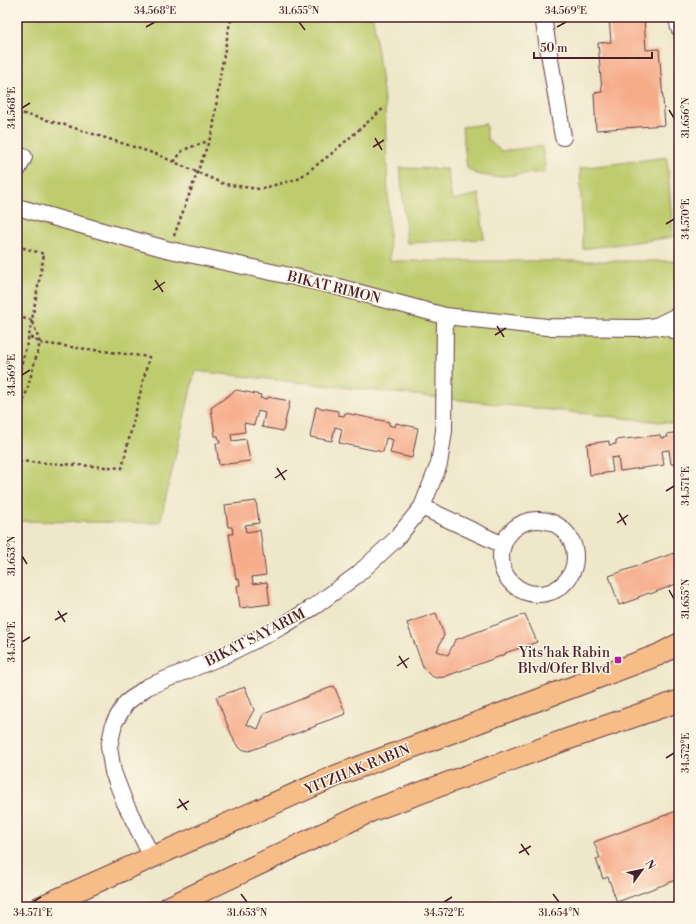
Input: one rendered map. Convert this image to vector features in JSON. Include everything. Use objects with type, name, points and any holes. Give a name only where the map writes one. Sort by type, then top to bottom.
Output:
[{"type":"main road","name":"YITZHAK RABIN","points":[[40,907],[338,774],[658,655],[679,644]]},
{"type":"main road","points":[[169,907],[371,811],[568,739],[679,701]]},
{"type":"street","points":[[543,17],[563,137]]},
{"type":"street","points":[[677,17],[679,28]]},
{"type":"street","name":"BIKAT RIMON","points":[[17,207],[166,249],[331,285],[445,316],[547,327],[639,328],[656,326],[679,332]]},
{"type":"street","name":"BIKAT RIMON","points":[[656,326],[679,315]]},
{"type":"street","name":"BIKAT SAYARIM","points":[[152,857],[125,803],[113,772],[109,747],[114,723],[126,703],[146,687],[223,656],[281,627],[315,606],[357,576],[396,539],[422,507],[439,464],[444,431],[445,316]]},
{"type":"street","points":[[422,507],[503,545]]},
{"type":"street","points":[[540,520],[552,522],[562,528],[570,537],[575,549],[576,561],[573,573],[566,583],[556,590],[544,595],[531,594],[519,590],[510,582],[503,571],[500,558],[503,545],[508,534],[517,526],[528,521],[540,520]]},
{"type":"path","points":[[172,241],[213,130],[220,76],[230,22],[235,17]]},
{"type":"path","points":[[17,112],[156,154],[224,184],[259,189],[298,179],[331,154],[385,107]]},
{"type":"path","points":[[174,162],[183,150],[209,141]]},
{"type":"path","points":[[17,246],[44,254],[29,336],[17,381]]},
{"type":"path","points":[[17,317],[32,320]]},
{"type":"path","points":[[17,426],[40,343],[32,320]]},
{"type":"path","points":[[17,461],[122,468],[150,357],[40,343],[29,336]]},
{"type":"green space","points":[[17,17],[373,17],[385,107],[390,261],[677,261],[679,287],[679,424],[195,371],[160,523],[17,521]]},
{"type":"green space","points":[[486,124],[487,139],[501,151],[542,146],[546,172],[493,177],[476,174],[467,168],[462,127]]},
{"type":"green space","points":[[667,157],[673,237],[583,249],[580,168]]},
{"type":"green space","points":[[400,168],[447,169],[452,200],[479,194],[484,239],[407,243]]},
{"type":"building","points":[[609,17],[644,17],[646,50],[659,49],[665,125],[596,130],[594,93],[602,92],[598,43],[611,42]]},
{"type":"building","points":[[236,390],[261,395],[260,398],[267,399],[268,397],[290,401],[283,431],[262,427],[265,413],[258,411],[254,425],[244,423],[245,432],[231,434],[232,441],[246,439],[250,461],[219,465],[216,443],[220,443],[218,436],[215,436],[211,408]]},
{"type":"building","points":[[316,407],[338,411],[338,415],[344,416],[345,413],[389,422],[389,425],[395,427],[396,423],[418,428],[412,458],[390,453],[393,440],[386,438],[383,452],[339,443],[342,429],[335,427],[332,441],[310,437]]},
{"type":"building","points":[[679,432],[679,463],[671,464],[669,450],[662,451],[664,465],[620,471],[618,457],[611,458],[613,472],[590,475],[587,444],[609,441],[609,445],[616,444],[616,440],[660,435],[661,438],[668,437],[667,434]]},
{"type":"building","points":[[256,501],[259,523],[245,525],[246,532],[260,530],[266,575],[252,577],[253,584],[267,582],[270,604],[240,608],[237,586],[240,585],[239,579],[236,579],[229,534],[233,534],[232,527],[228,527],[225,505]]},
{"type":"building","points":[[677,552],[679,553],[679,583],[619,605],[609,576]]},
{"type":"building","points":[[436,613],[444,635],[437,651],[448,655],[455,640],[525,614],[537,642],[444,677],[436,678],[424,669],[407,623]]},
{"type":"building","points":[[334,686],[346,714],[249,751],[241,749],[235,743],[216,697],[245,687],[254,710],[246,724],[258,729],[264,714]]},
{"type":"building","points":[[679,810],[679,879],[617,902],[608,877],[603,879],[596,859],[600,858],[594,842]]},
{"type":"place","name":"Yits'hak Rabin Blvd/Ofer Blvd","points":[[618,660]]}]
